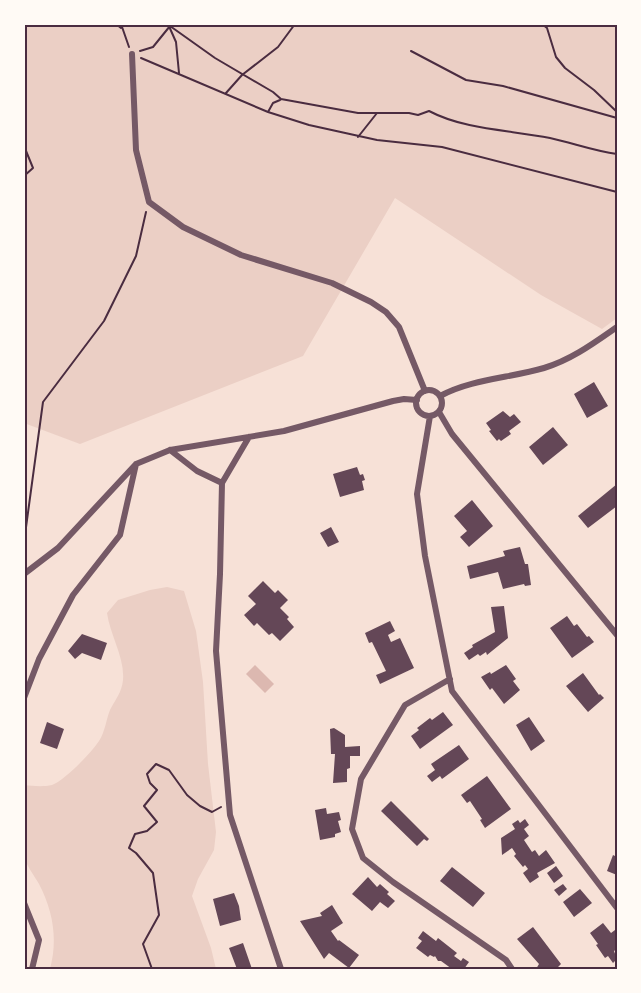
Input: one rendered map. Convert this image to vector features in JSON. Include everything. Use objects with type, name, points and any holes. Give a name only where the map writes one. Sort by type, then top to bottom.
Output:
[{"type":"street","points":[[132,54],[136,150],[149,202],[183,227],[241,255],[332,284],[387,312],[399,327],[425,391]]},
{"type":"street","points":[[440,396],[464,386],[553,365],[575,355],[617,327]]},
{"type":"street","points":[[425,391],[433,391],[440,396],[442,406],[439,412],[430,416],[418,410],[417,400],[425,391]]},
{"type":"street","points":[[26,572],[58,548],[136,464],[170,450],[284,431],[393,401],[417,400]]},
{"type":"street","points":[[439,412],[453,434],[617,635]]},
{"type":"street","points":[[430,416],[417,494],[425,556],[452,691],[617,908]]},
{"type":"street","points":[[249,437],[222,483],[216,651],[230,815],[281,969]]},
{"type":"street","points":[[170,450],[197,471],[222,483]]},
{"type":"street","points":[[24,698],[39,660],[72,595],[120,535],[136,464]]},
{"type":"street","points":[[450,679],[405,705],[362,779],[352,829],[363,858],[393,882],[506,960],[512,969]]},
{"type":"street","points":[[24,903],[39,940],[32,969]]},
{"type":"path","points":[[116,24],[121,26],[132,54],[268,112],[358,137],[442,147],[617,192]]},
{"type":"path","points":[[225,94],[242,75],[278,48],[295,24]]},
{"type":"path","points":[[542,24],[547,28],[556,57],[565,68],[594,90],[617,112]]},
{"type":"path","points":[[132,54],[153,47],[169,25]]},
{"type":"path","points":[[169,25],[281,99],[358,113],[418,115],[429,111],[439,116],[479,126],[558,140],[599,152],[617,154]]},
{"type":"path","points":[[169,25],[176,42],[179,75]]},
{"type":"path","points":[[411,51],[466,80],[503,86],[617,118]]},
{"type":"path","points":[[268,112],[273,103],[281,99]]},
{"type":"path","points":[[358,137],[376,113]]},
{"type":"path","points":[[24,146],[33,168],[24,176]]},
{"type":"path","points":[[26,572],[24,542],[43,402],[104,321],[136,256],[149,202]]},
{"type":"path","points":[[152,969],[143,944],[159,915],[153,873],[129,848],[135,834],[147,831],[157,822],[144,806],[157,790],[150,783],[147,774],[156,764],[169,770],[187,795],[212,812],[228,801]]},
{"type":"shaded area","points":[[24,24],[617,24],[617,318],[602,329],[541,295],[395,198],[303,356],[80,444],[24,423]]},
{"type":"shaded area","points":[[167,587],[184,591],[196,631],[203,682],[208,764],[216,832],[214,850],[198,879],[192,896],[211,948],[216,969],[50,969],[54,947],[51,915],[44,894],[24,855],[24,785],[52,785],[77,766],[99,741],[123,680],[122,663],[107,613],[118,600]]},
{"type":"shaded area","points":[[255,665],[274,684],[265,693],[246,674]]},
{"type":"building","points":[[594,382],[608,406],[587,418],[574,394]]},
{"type":"building","points":[[503,411],[510,417],[514,414],[521,422],[509,431],[511,434],[497,441],[486,423]]},
{"type":"building","points":[[553,427],[568,445],[543,465],[529,447]]},
{"type":"building","points":[[357,467],[365,480],[362,481],[364,490],[340,497],[333,474]]},
{"type":"building","points":[[617,484],[617,506],[588,528],[578,516]]},
{"type":"building","points":[[472,500],[493,526],[469,547],[460,537],[467,531],[454,516]]},
{"type":"building","points":[[331,527],[339,542],[328,547],[320,533]]},
{"type":"building","points":[[520,547],[525,564],[528,564],[531,585],[525,586],[524,584],[503,589],[498,572],[470,579],[467,566],[505,556],[503,551]]},
{"type":"building","points":[[263,581],[275,593],[278,590],[288,600],[280,608],[289,617],[287,619],[294,627],[280,641],[272,633],[269,635],[257,623],[254,626],[244,615],[256,604],[248,596]]},
{"type":"building","points":[[504,606],[508,638],[487,655],[486,652],[480,656],[478,654],[469,660],[464,653],[473,647],[472,645],[495,632],[491,607]]},
{"type":"building","points":[[567,616],[574,626],[577,624],[594,642],[572,658],[550,628]]},
{"type":"building","points":[[390,621],[395,631],[388,635],[391,642],[400,638],[414,668],[380,684],[376,675],[386,671],[365,633]]},
{"type":"building","points":[[82,634],[107,643],[101,660],[82,653],[75,659],[68,651]]},
{"type":"building","points":[[506,665],[516,679],[513,681],[520,690],[504,704],[481,677]]},
{"type":"building","points":[[583,673],[599,695],[604,698],[588,712],[566,686]]},
{"type":"building","points":[[443,712],[453,725],[420,749],[411,736],[430,718],[432,720]]},
{"type":"building","points":[[529,717],[545,741],[531,751],[516,725]]},
{"type":"building","points":[[47,722],[64,729],[57,749],[40,743]]},
{"type":"building","points":[[334,728],[345,735],[345,747],[360,746],[360,756],[350,756],[347,782],[333,783],[335,754],[331,754],[330,729]]},
{"type":"building","points":[[459,745],[469,759],[442,779],[440,776],[432,782],[427,776],[435,770],[431,764]]},
{"type":"building","points":[[487,776],[511,809],[485,828],[470,801],[467,803],[461,795]]},
{"type":"building","points":[[391,801],[429,839],[427,841],[424,839],[417,846],[381,811]]},
{"type":"building","points":[[326,808],[327,814],[339,812],[341,820],[338,821],[341,832],[335,834],[335,837],[320,840],[315,810]]},
{"type":"building","points":[[525,819],[529,825],[524,829],[529,836],[524,840],[532,852],[535,850],[539,856],[546,850],[555,863],[537,873],[539,877],[530,883],[523,873],[528,869],[525,865],[523,867],[514,856],[516,854],[512,848],[502,855],[501,838],[515,829],[512,824],[518,820],[520,823]]},
{"type":"building","points":[[613,855],[617,857],[617,875],[607,871]]},
{"type":"building","points":[[556,866],[563,876],[554,883],[547,873]]},
{"type":"building","points":[[452,867],[485,893],[473,907],[440,881]]},
{"type":"building","points":[[368,877],[377,887],[380,884],[389,892],[387,894],[395,901],[388,908],[380,902],[372,911],[352,894]]},
{"type":"building","points":[[563,884],[567,889],[559,896],[554,890]]},
{"type":"building","points":[[580,889],[592,903],[574,917],[563,902]]},
{"type":"building","points":[[234,893],[241,920],[220,926],[213,899]]},
{"type":"building","points":[[332,905],[343,923],[331,931],[338,941],[359,955],[349,968],[329,953],[324,959],[300,921],[322,916],[320,913]]},
{"type":"building","points":[[603,923],[611,933],[615,930],[617,933],[617,949],[614,951],[617,959],[613,963],[608,956],[605,958],[590,933]]},
{"type":"building","points":[[533,927],[561,964],[556,969],[554,967],[536,969],[539,964],[517,939]]},
{"type":"building","points":[[423,931],[436,941],[438,938],[457,953],[454,956],[461,961],[463,958],[469,962],[464,969],[452,969],[438,961],[435,956],[428,957],[416,948],[422,941],[418,938]]},
{"type":"building","points":[[243,943],[252,969],[237,969],[229,948]]}]
